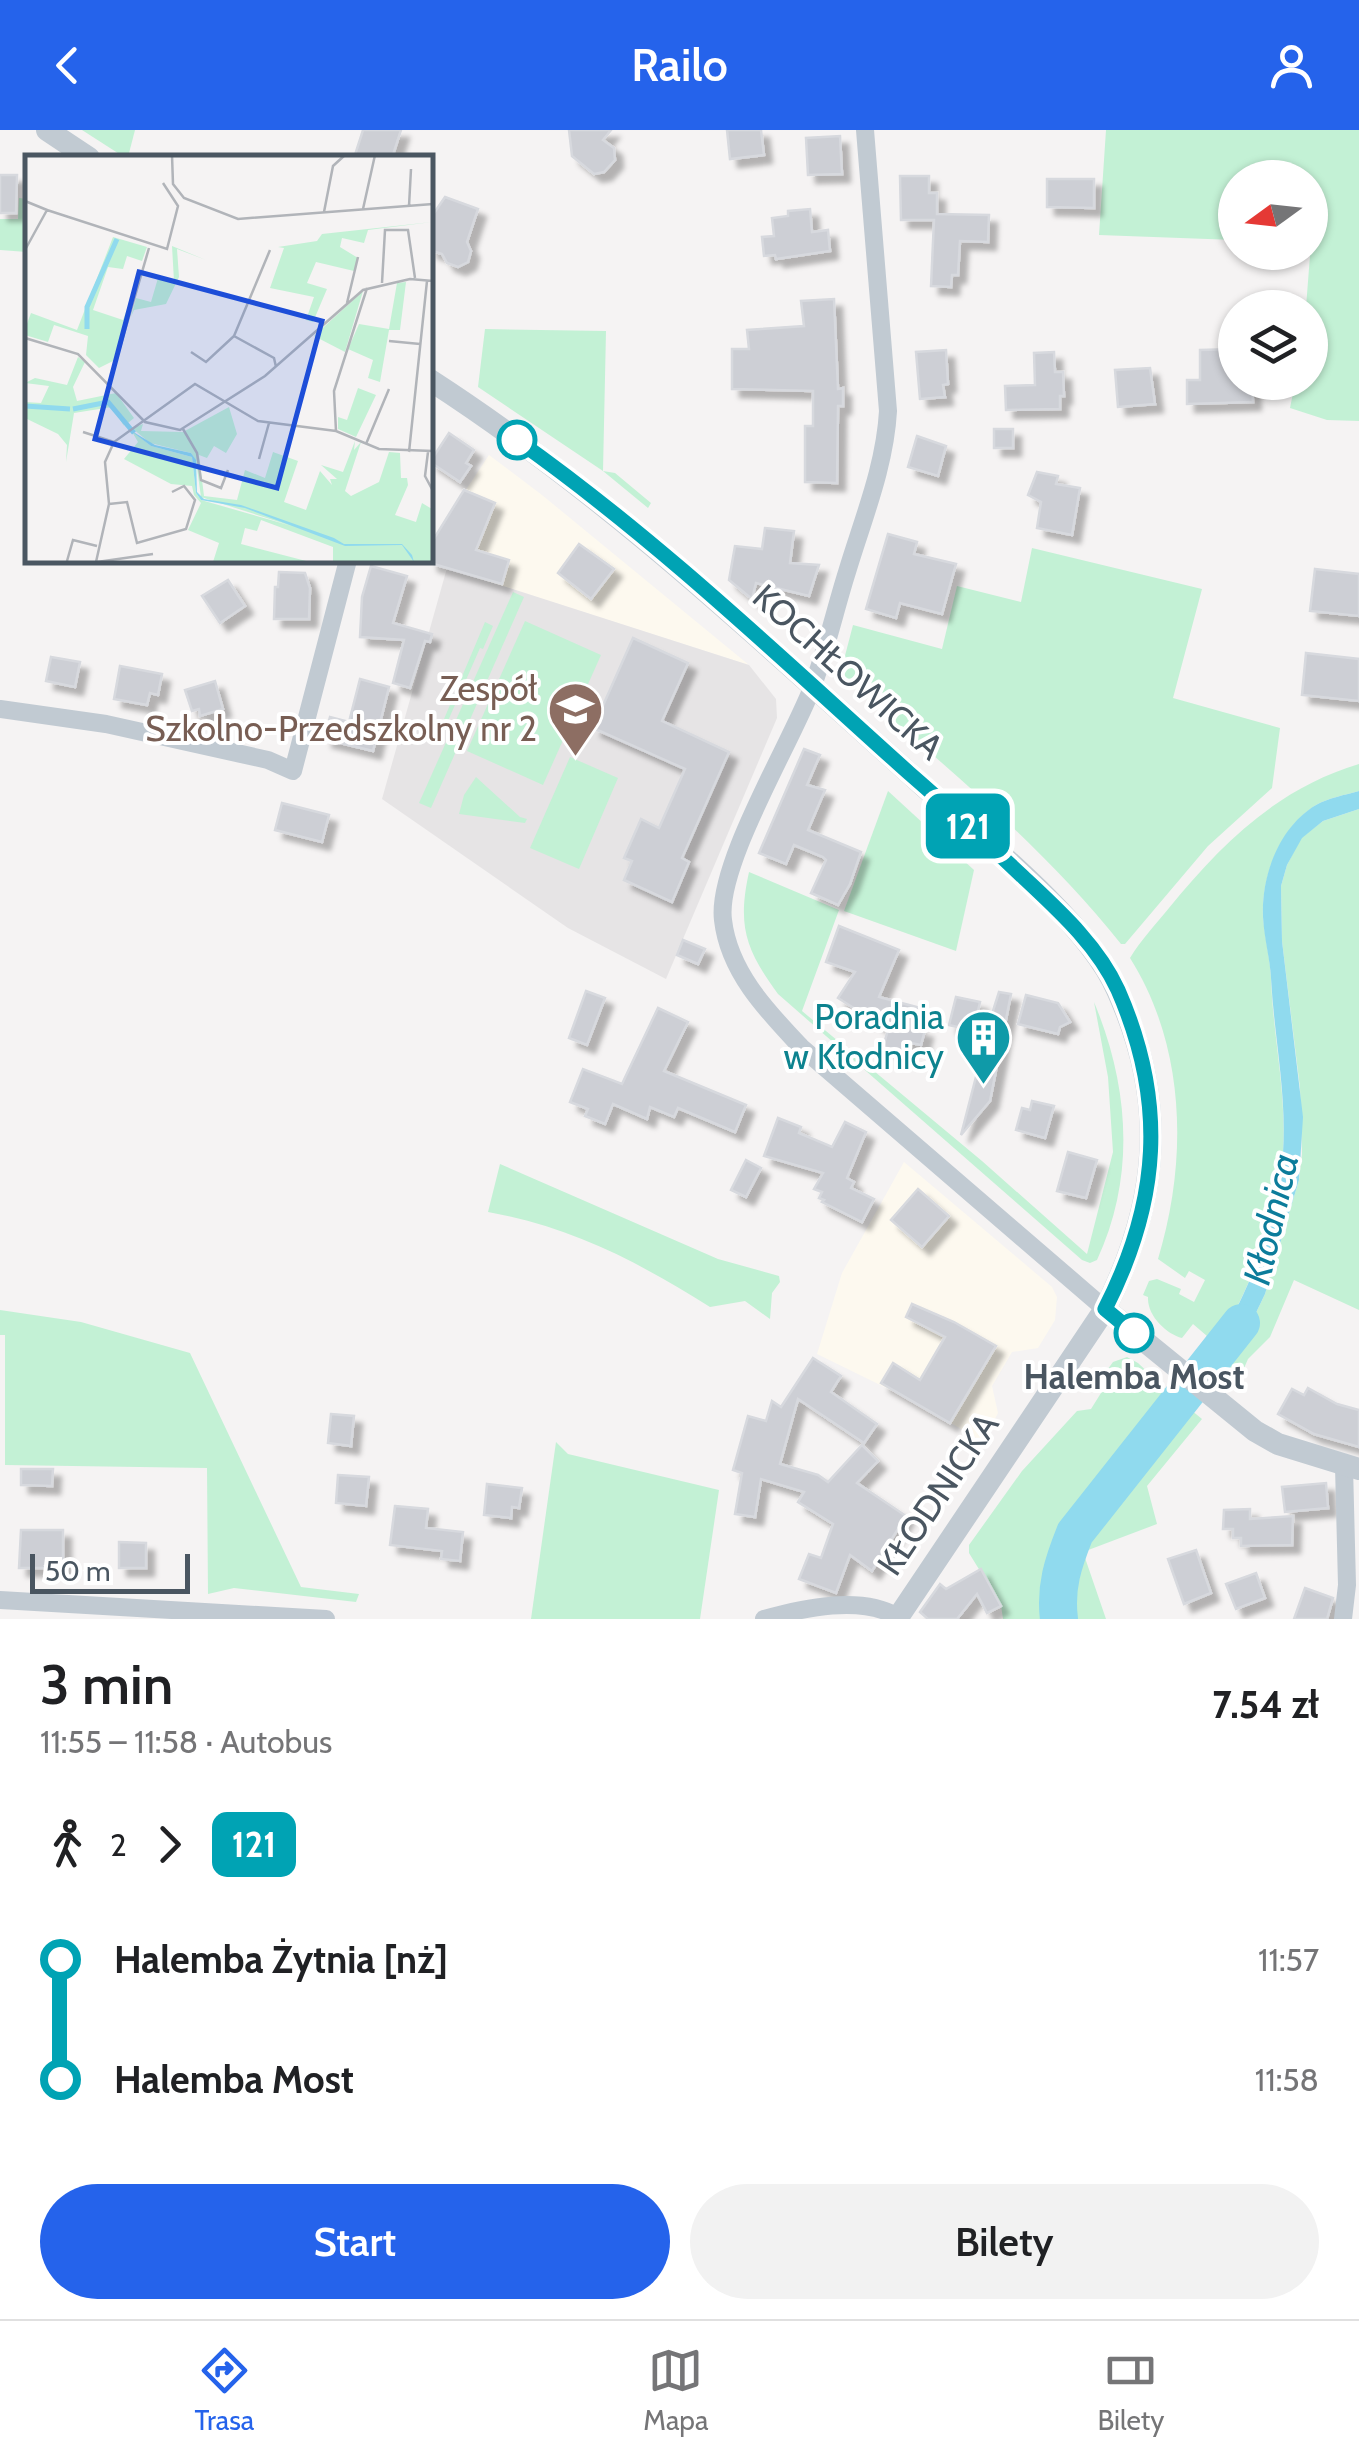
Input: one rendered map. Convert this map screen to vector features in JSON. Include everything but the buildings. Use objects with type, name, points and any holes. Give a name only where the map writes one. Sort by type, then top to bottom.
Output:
[{"type":"street","points":[[47,130],[84,155]]},
{"type":"street","points":[[865,130],[888,411],[886,433],[877,476],[813,686],[740,846],[725,888],[722,916],[732,958],[773,1017],[801,1047],[1217,1403],[1278,1444],[1352,1467],[1343,1619]]},
{"type":"street","name":"KOCHŁOWICKA","points":[[434,390],[536,454],[624,522],[813,686],[1060,912],[1101,961],[1139,1042],[1152,1133],[1149,1186],[1139,1228],[1126,1268],[1105,1309]]},
{"type":"street","points":[[0,710],[106,724],[268,760],[293,771],[347,562]]},
{"type":"street","name":"KŁODNICKA","points":[[897,1618],[1105,1309]]},
{"type":"street","points":[[0,1600],[326,1619]]},
{"type":"street","points":[[764,1619],[794,1611],[863,1606],[883,1608],[897,1618]]},
{"type":"shaded area","points":[[489,455],[749,665],[426,562],[432,562],[432,541]]},
{"type":"shaded area","name":"Zespół Szkolno-Przedszkolny nr 2","points":[[447,568],[749,665],[776,699],[777,718],[666,979],[568,928],[382,799]]},
{"type":"shaded area","points":[[904,1162],[1052,1287],[1057,1297],[1055,1320],[1038,1348],[1012,1352],[992,1386],[998,1413],[983,1442],[917,1403],[817,1354],[842,1273]]},
{"type":"green space","points":[[82,130],[135,130],[129,155],[121,155]]},
{"type":"green space","points":[[1106,130],[1359,130],[1359,421],[1327,420],[1290,408],[1292,400],[1328,400],[1328,290],[1307,290],[1309,270],[1328,270],[1328,160],[1218,160],[1218,239],[1099,235]]},
{"type":"green space","points":[[19,198],[25,199],[25,252],[0,250],[0,219],[18,219]]},
{"type":"green space","points":[[485,329],[606,331],[603,471],[478,387]]},
{"type":"green space","points":[[603,471],[615,473],[651,503],[648,508]]},
{"type":"green space","points":[[1032,548],[1202,589],[1173,698],[1280,728],[1272,788],[1208,846],[1125,944],[1025,839],[846,680],[841,671],[853,625],[942,649],[957,586],[1021,602]]},
{"type":"green space","points":[[513,592],[524,597],[431,808],[419,803]]},
{"type":"green space","points":[[525,621],[601,655],[543,785],[467,751]]},
{"type":"green space","points":[[485,622],[493,626],[440,739],[436,738]]},
{"type":"green space","points":[[570,757],[618,778],[579,869],[530,848]]},
{"type":"green space","points":[[1359,764],[1359,791],[1321,803],[1303,815],[1283,840],[1269,870],[1263,918],[1283,1109],[1280,1178],[1267,1233],[1246,1288],[1206,1358],[1214,1342],[1193,1324],[1182,1338],[1170,1333],[1154,1317],[1148,1297],[1143,1295],[1149,1281],[1157,1279],[1181,1289],[1179,1294],[1194,1302],[1205,1280],[1189,1271],[1185,1278],[1158,1259],[1174,1183],[1176,1105],[1162,1029],[1149,992],[1130,958],[1189,884],[1253,821],[1302,788]]},
{"type":"green space","points":[[476,777],[527,819],[525,823],[459,814],[464,795]]},
{"type":"green space","points":[[888,791],[974,870],[956,951],[844,911]]},
{"type":"green space","points":[[1359,809],[1359,1310],[1294,1280],[1270,1337],[1248,1359],[1241,1375],[1224,1363],[1265,1294],[1299,1180],[1302,1154],[1300,1088],[1282,941],[1281,886],[1301,838],[1323,821]]},
{"type":"green space","points":[[749,872],[839,910],[802,1011],[1087,1254],[1113,1152],[1108,1077],[1094,1002],[1115,1066],[1123,1131],[1118,1196],[1097,1260],[1082,1260],[778,994],[758,964],[747,937],[744,908]]},
{"type":"green space","points":[[500,1164],[718,1259],[779,1276],[780,1282],[772,1293],[770,1319],[745,1301],[710,1307],[604,1248],[549,1227],[488,1212]]},
{"type":"green space","points":[[0,1310],[81,1322],[190,1353],[301,1587],[359,1594],[356,1602],[234,1588],[208,1594],[207,1468],[5,1465],[5,1335],[0,1335]]},
{"type":"green space","points":[[1127,1357],[1174,1397],[1133,1450],[1145,1457],[1185,1405],[1202,1419],[1147,1486],[1157,1524],[1083,1552],[1106,1619],[1003,1619],[1001,1605],[969,1553],[969,1545],[1022,1471],[1077,1411],[1091,1409],[1101,1393],[1097,1384],[1113,1362]]},
{"type":"green space","points":[[556,1442],[568,1454],[719,1490],[700,1619],[531,1619]]},
{"type":"water","points":[[1359,791],[1359,809],[1323,821],[1302,838],[1281,886],[1282,941],[1303,1117],[1299,1180],[1265,1294],[1252,1321],[1218,1369],[1206,1358],[1234,1314],[1257,1261],[1275,1204],[1283,1153],[1282,1087],[1263,917],[1265,885],[1282,839],[1303,814],[1321,803]]},
{"type":"waterway","name":"Kłodnica","points":[[1059,1619],[1061,1575],[1075,1533],[1241,1323]]},
{"type":"bus line","name":"121","points":[[517,440],[624,522],[830,701],[1060,912],[1101,961],[1139,1042],[1148,1084],[1152,1133],[1149,1186],[1126,1268],[1105,1309],[1134,1333]]},
{"type":"place","name":"Zespół Szkolno-Przedszkolny nr 2","points":[[576,758]]},
{"type":"place","name":"Poradnia w Kłodnicy","points":[[983,1086]]},
{"type":"place","name":"Halemba Most","points":[[1134,1333]]}]
